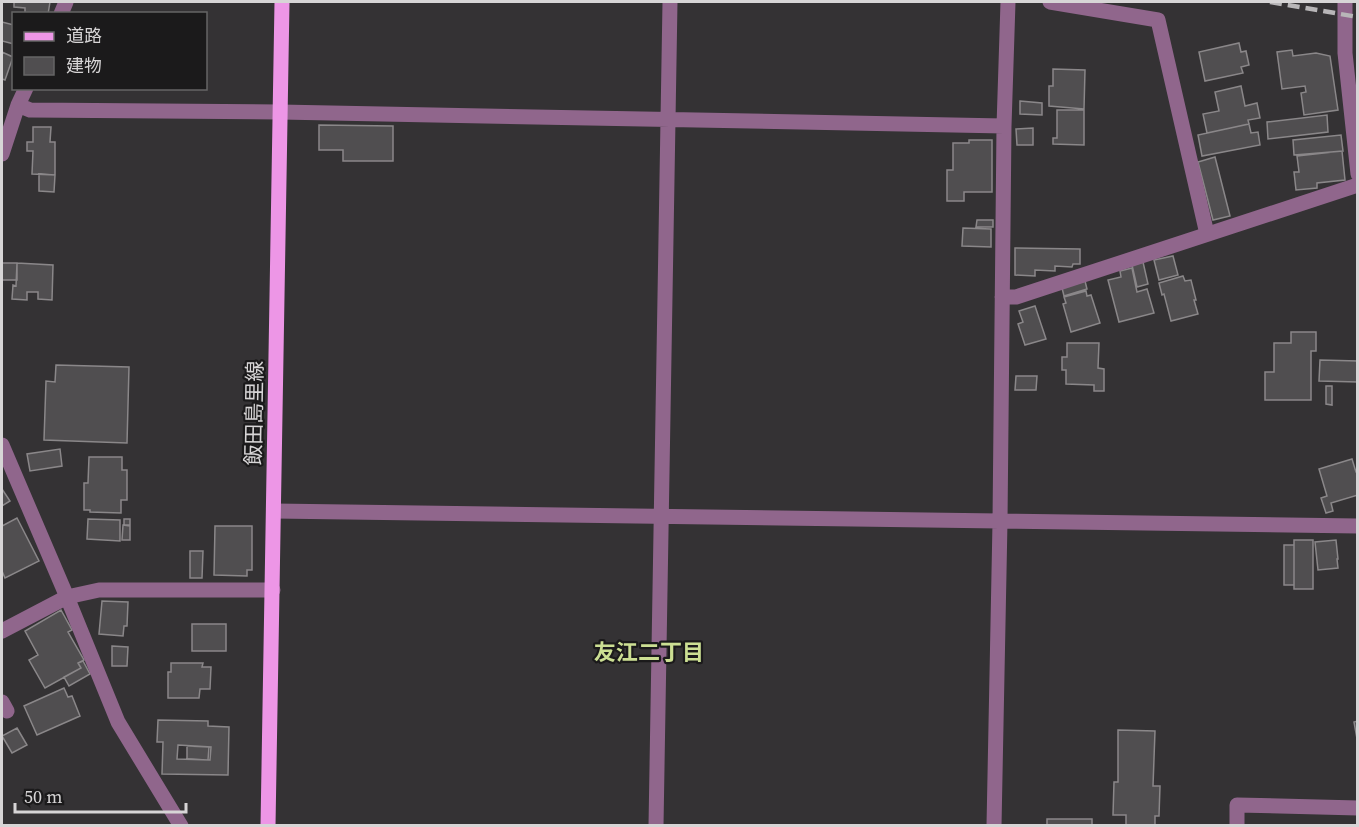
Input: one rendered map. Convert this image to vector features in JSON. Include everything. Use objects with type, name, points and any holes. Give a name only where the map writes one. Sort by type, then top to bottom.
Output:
[{"type":"main road","name":"飯田島里線","points":[[268,825],[282,2]]},
{"type":"street","points":[[656,825],[670,2]]},
{"type":"street","points":[[994,825],[1004,126],[1008,2]]},
{"type":"street","points":[[1050,2],[1158,21],[1207,234]]},
{"type":"street","points":[[1345,2],[1345,53],[1358,174]]},
{"type":"street","points":[[2,154],[25,90]]},
{"type":"street","points":[[18,105],[30,110],[280,112],[1004,126]]},
{"type":"street","points":[[1002,297],[1016,297],[1358,185]]},
{"type":"street","points":[[2,445],[68,597],[118,722],[181,825]]},
{"type":"street","points":[[274,511],[1358,526]]},
{"type":"street","points":[[2,631],[68,597],[99,590],[273,590]]},
{"type":"street","points":[[1237,825],[1237,805],[1358,808]]},
{"type":"building","points":[[14,2],[50,2],[48,12],[25,12],[25,8],[14,7]]},
{"type":"building","points":[[2,22],[12,24],[12,44],[2,41]]},
{"type":"building","points":[[1239,43],[1241,52],[1246,51],[1249,65],[1241,67],[1243,73],[1205,81],[1199,52]]},
{"type":"building","points":[[1292,50],[1293,56],[1316,53],[1330,56],[1338,110],[1304,115],[1301,93],[1306,92],[1305,86],[1282,89],[1277,52]]},
{"type":"building","points":[[2,52],[12,57],[12,60],[5,80],[2,79]]},
{"type":"building","points":[[1053,69],[1085,70],[1084,109],[1049,106],[1049,86],[1053,86]]},
{"type":"building","points":[[1241,86],[1245,106],[1257,103],[1260,118],[1248,120],[1249,124],[1207,133],[1203,114],[1219,111],[1215,92]]},
{"type":"building","points":[[1020,101],[1042,103],[1042,115],[1020,114]]},
{"type":"building","points":[[1057,110],[1084,110],[1084,145],[1053,144],[1053,138],[1057,138]]},
{"type":"building","points":[[1327,115],[1328,132],[1268,139],[1267,122]]},
{"type":"building","points":[[1249,124],[1251,133],[1258,132],[1260,145],[1202,156],[1198,135]]},
{"type":"building","points":[[319,125],[393,126],[393,161],[343,161],[343,150],[319,150]]},
{"type":"building","points":[[33,127],[51,127],[50,142],[55,142],[55,175],[32,174],[33,151],[27,151],[27,142],[33,142]]},
{"type":"building","points":[[1033,128],[1033,145],[1017,145],[1016,129]]},
{"type":"building","points":[[1341,135],[1343,151],[1294,155],[1293,140]]},
{"type":"building","points":[[969,140],[992,140],[992,192],[964,192],[964,201],[947,201],[947,170],[953,170],[953,143],[969,143]]},
{"type":"building","points":[[1342,151],[1345,180],[1317,183],[1317,188],[1296,190],[1294,172],[1299,172],[1297,156]]},
{"type":"building","points":[[1215,157],[1230,216],[1213,220],[1198,162]]},
{"type":"building","points":[[39,174],[55,175],[54,192],[39,191]]},
{"type":"building","points":[[977,220],[993,220],[993,227],[976,227]]},
{"type":"building","points":[[963,228],[991,229],[991,247],[962,246]]},
{"type":"building","points":[[1015,248],[1080,249],[1080,264],[1073,264],[1072,267],[1055,266],[1055,271],[1035,270],[1035,276],[1015,275]]},
{"type":"building","points":[[1173,256],[1178,275],[1159,280],[1154,260]]},
{"type":"building","points":[[1143,262],[1148,284],[1137,287],[1132,265]]},
{"type":"building","points":[[2,263],[17,263],[17,280],[2,280]]},
{"type":"building","points":[[17,263],[53,265],[52,300],[38,299],[38,292],[27,292],[27,300],[12,299],[13,285],[16,286]]},
{"type":"building","points":[[1132,268],[1137,292],[1147,289],[1154,313],[1119,322],[1108,280],[1121,277],[1120,271]]},
{"type":"building","points":[[1183,276],[1185,281],[1191,280],[1198,314],[1171,321],[1159,283]]},
{"type":"building","points":[[1085,281],[1087,289],[1064,296],[1062,288]]},
{"type":"building","points":[[1086,291],[1087,296],[1091,295],[1100,323],[1071,332],[1063,304],[1066,303],[1064,297]]},
{"type":"building","points":[[1035,306],[1046,339],[1025,345],[1018,324],[1023,322],[1019,311]]},
{"type":"building","points":[[1291,332],[1316,332],[1316,351],[1311,351],[1311,400],[1265,400],[1265,372],[1274,372],[1274,343],[1291,343]]},
{"type":"building","points":[[1067,343],[1099,343],[1098,368],[1104,369],[1104,391],[1094,391],[1094,385],[1066,384],[1066,370],[1062,370],[1062,357],[1067,357]]},
{"type":"building","points":[[1320,360],[1358,361],[1358,382],[1319,381]]},
{"type":"building","points":[[56,365],[129,367],[127,443],[44,440],[46,381],[55,382]]},
{"type":"building","points":[[1016,376],[1037,376],[1036,390],[1015,390]]},
{"type":"building","points":[[1326,386],[1332,386],[1332,405],[1326,404]]},
{"type":"building","points":[[60,449],[62,466],[30,471],[27,454]]},
{"type":"building","points":[[89,457],[122,457],[122,470],[127,470],[127,500],[121,500],[121,513],[84,510],[84,483],[88,483]]},
{"type":"building","points":[[1352,459],[1356,472],[1358,472],[1358,495],[1331,503],[1333,511],[1326,513],[1321,498],[1327,496],[1319,469]]},
{"type":"building","points":[[2,489],[10,501],[2,506]]},
{"type":"building","points":[[17,518],[39,561],[5,578],[2,571],[2,526]]},
{"type":"building","points":[[88,519],[120,520],[120,541],[87,539]]},
{"type":"building","points":[[124,519],[130,519],[130,525],[124,525]]},
{"type":"building","points":[[123,525],[130,526],[130,540],[122,540]]},
{"type":"building","points":[[215,526],[252,526],[252,570],[247,570],[247,576],[214,575]]},
{"type":"building","points":[[1294,540],[1313,540],[1313,589],[1294,589]]},
{"type":"building","points":[[1336,540],[1338,568],[1318,570],[1315,542]]},
{"type":"building","points":[[1284,545],[1294,545],[1294,585],[1284,585]]},
{"type":"building","points":[[190,551],[203,551],[202,578],[190,578]]},
{"type":"building","points":[[102,601],[128,602],[127,626],[124,626],[123,636],[99,634]]},
{"type":"building","points":[[61,610],[72,630],[68,632],[84,660],[78,663],[81,668],[45,688],[29,660],[38,655],[25,631]]},
{"type":"building","points":[[192,624],[226,624],[226,651],[192,651]]},
{"type":"building","points":[[112,646],[128,647],[127,666],[112,666]]},
{"type":"building","points":[[83,661],[90,674],[69,686],[64,677],[81,668],[78,663]]},
{"type":"building","points":[[171,663],[203,663],[202,667],[211,667],[210,689],[200,689],[199,698],[168,698],[168,672],[171,672]]},
{"type":"building","points":[[64,688],[68,697],[72,696],[80,716],[37,735],[24,706]]},
{"type":"building","points":[[158,720],[208,721],[208,726],[229,727],[228,775],[162,774],[163,742],[157,742]],"holes":[[[178,745],[211,747],[210,760],[177,759]]]},
{"type":"building","points":[[1358,721],[1358,744],[1354,722]]},
{"type":"building","points":[[17,728],[27,745],[12,753],[2,736]]},
{"type":"building","points":[[1118,730],[1155,731],[1153,786],[1160,786],[1159,816],[1155,816],[1155,826],[1126,826],[1126,815],[1113,815],[1114,782],[1118,782]]},
{"type":"building","points":[[187,746],[209,747],[208,760],[187,759]]},
{"type":"building","points":[[1047,819],[1092,819],[1092,826],[1047,826]]},
{"type":"railway","points":[[1270,2],[1358,17]]},
{"type":"district","name":"友江二丁目","points":[[649,652]]}]
